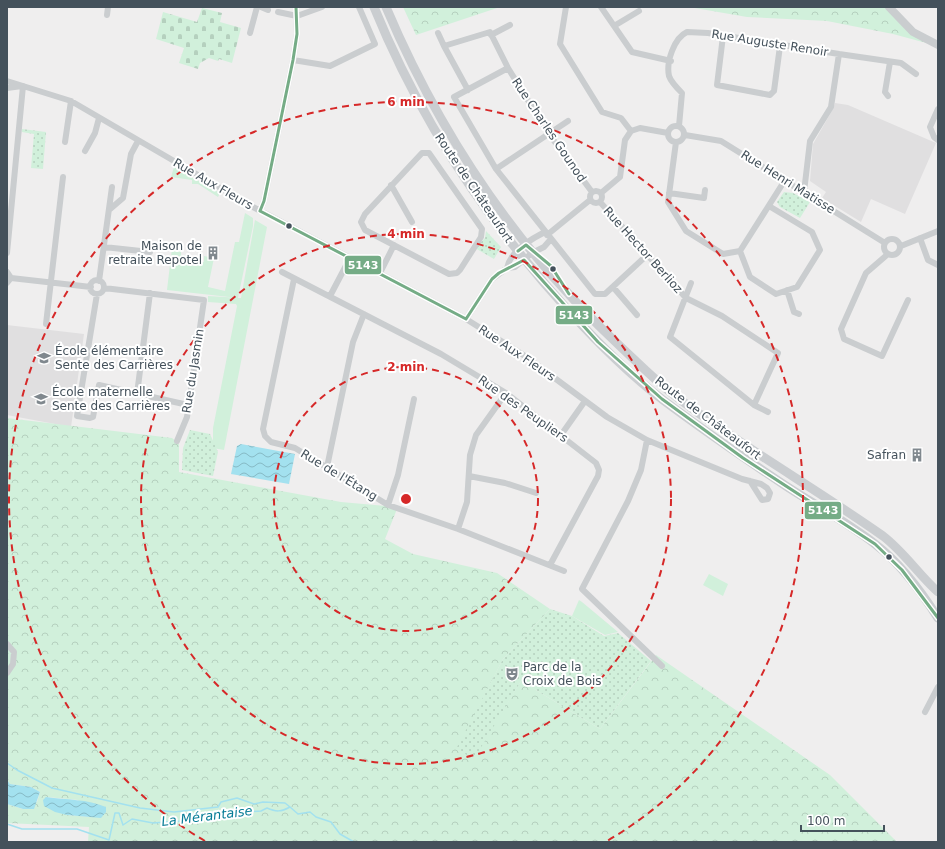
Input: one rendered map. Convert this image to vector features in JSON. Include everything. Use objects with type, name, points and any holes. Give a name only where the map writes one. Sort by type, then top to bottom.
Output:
[{"type":"main road","name":"Route de Châteaufort","points":[[374,7],[386,37],[431,124],[476,197],[517,252],[528,256],[583,311],[668,390],[761,457],[885,538],[938,592]]},
{"type":"main road","name":"Route de Châteaufort","points":[[386,7],[422,86],[440,119],[488,194],[526,245],[528,256],[598,342],[662,399],[743,458],[875,544],[902,570],[938,618]]},
{"type":"street","points":[[107,15],[108,7]]},
{"type":"street","points":[[250,33],[257,7]]},
{"type":"street","points":[[261,7],[268,10]]},
{"type":"street","points":[[260,211],[266,194],[293,60],[297,16],[296,7]]},
{"type":"street","points":[[278,12],[297,16],[322,7]]},
{"type":"street","points":[[293,60],[330,66],[375,44],[359,7]]},
{"type":"street","points":[[566,7],[560,44],[602,112],[621,118],[631,131]]},
{"type":"street","points":[[601,7],[632,52],[671,61]]},
{"type":"street","points":[[889,7],[913,32],[938,45]]},
{"type":"street","points":[[614,26],[639,11]]},
{"type":"street","points":[[444,46],[490,32],[491,35],[510,26]]},
{"type":"street","name":"Rue Auguste Renoir","points":[[679,126],[683,98],[682,93],[669,77],[674,43],[683,34],[691,31],[839,54],[831,107],[810,141],[804,192]]},
{"type":"street","points":[[438,32],[468,90]]},
{"type":"street","name":"Rue Charles Gounod","points":[[491,35],[508,68],[549,134],[592,192]]},
{"type":"street","points":[[724,36],[717,86],[770,95],[774,90],[780,46]]},
{"type":"street","points":[[839,54],[900,63],[916,74]]},
{"type":"street","points":[[888,96],[885,92],[890,62]]},
{"type":"street","points":[[508,68],[454,97],[496,169],[595,294],[605,294],[646,256]]},
{"type":"street","name":"Rue Aux Fleurs","points":[[7,81],[71,102],[260,211],[466,319],[525,356],[607,417],[647,440],[750,481]]},
{"type":"street","points":[[7,253],[9,205],[23,86],[8,88]]},
{"type":"street","points":[[65,142],[71,102]]},
{"type":"street","points":[[938,109],[930,127],[934,137],[938,140]]},
{"type":"street","points":[[85,151],[95,133],[99,118]]},
{"type":"street","points":[[496,169],[568,121]]},
{"type":"street","points":[[668,133],[672,127],[679,126],[684,129],[685,135],[681,140],[676,142]]},
{"type":"street","points":[[601,193],[620,177],[626,140],[631,131],[640,128],[668,133]]},
{"type":"street","points":[[668,133],[670,139],[676,142]]},
{"type":"street","name":"Rue Henri Matisse","points":[[685,135],[721,141],[786,180],[885,243]]},
{"type":"street","points":[[109,210],[123,198],[131,154],[138,141]]},
{"type":"street","points":[[676,142],[668,202],[686,231],[723,254],[740,251],[786,180]]},
{"type":"street","points":[[422,153],[429,153],[482,229],[482,234],[460,270],[453,274],[449,274],[394,245],[365,230],[361,222],[365,214],[418,156],[422,153]]},
{"type":"street","points":[[46,324],[63,177]]},
{"type":"street","points":[[391,185],[412,222]]},
{"type":"street","points":[[99,281],[112,187]]},
{"type":"street","points":[[507,268],[508,262],[517,252],[535,237],[547,235],[590,200],[592,192],[597,190],[601,193]]},
{"type":"street","points":[[669,193],[704,198],[705,190]]},
{"type":"street","points":[[590,200],[594,203],[600,202],[602,196],[601,193]]},
{"type":"street","name":"Rue Hector Berlioz","points":[[600,202],[646,256],[686,298],[722,316],[778,353],[754,405]]},
{"type":"street","points":[[740,251],[750,277],[776,294],[797,287],[820,250],[812,232],[769,206]]},
{"type":"street","points":[[908,300],[882,356],[844,339],[841,329],[866,273],[888,254],[897,254],[901,246],[938,231]]},
{"type":"street","points":[[466,319],[492,279],[507,268],[515,267],[528,256],[544,247],[547,235]]},
{"type":"street","points":[[920,238],[928,260],[938,265]]},
{"type":"street","points":[[888,254],[884,249],[885,243],[892,239],[898,241],[901,246]]},
{"type":"street","points":[[380,273],[394,245]]},
{"type":"street","points":[[104,247],[150,252]]},
{"type":"street","points":[[330,296],[350,258]]},
{"type":"street","points":[[7,272],[11,278]]},
{"type":"street","name":"Rue des Peupliers","points":[[282,272],[441,354],[506,394],[596,463],[599,470],[598,476],[550,565]]},
{"type":"street","points":[[11,278],[90,287]]},
{"type":"street","points":[[7,284],[11,278]]},
{"type":"street","name":"Rue de l'Étang","points":[[294,279],[263,429],[265,436],[271,442],[295,448],[388,505],[458,529],[564,571]]},
{"type":"street","points":[[90,287],[94,281],[99,281],[103,283],[104,288]]},
{"type":"street","name":"Rue Hector Berlioz","points":[[691,283],[670,337],[754,405],[768,412]]},
{"type":"street","points":[[90,287],[92,292],[97,294]]},
{"type":"street","points":[[613,287],[637,315]]},
{"type":"street","points":[[104,288],[150,293],[137,394]]},
{"type":"street","points":[[104,288],[97,294],[77,415],[78,417],[90,418],[93,416],[99,385],[188,405]]},
{"type":"street","points":[[787,290],[794,312],[799,314]]},
{"type":"street","name":"Rue du Jasmin","points":[[150,293],[204,300],[187,417],[177,441]]},
{"type":"street","points":[[327,467],[353,342],[364,314]]},
{"type":"street","points":[[458,529],[467,502],[470,455],[476,435],[506,394]]},
{"type":"street","points":[[388,505],[398,476],[414,399]]},
{"type":"street","points":[[561,435],[585,401]]},
{"type":"street","points":[[647,440],[641,470],[631,495],[582,589],[662,666]]},
{"type":"street","points":[[469,476],[505,483],[536,493]]},
{"type":"street","points":[[7,644],[14,652],[13,664],[7,673]]},
{"type":"street","points":[[925,712],[938,686]]},
{"type":"shaded area","points":[[835,103],[848,105],[936,143],[905,214],[871,199],[861,222],[822,198],[826,192],[810,181],[813,144]]},
{"type":"shaded area","name":"École élémentaire Sente des Carrières","points":[[7,325],[84,334],[71,427],[7,415]]},
{"type":"green space","points":[[403,7],[500,7],[416,35]]},
{"type":"green space","points":[[689,7],[885,7],[930,44],[893,34],[827,21],[747,17]]},
{"type":"green space","points":[[202,8],[222,13],[220,22],[241,28],[232,63],[209,58],[200,63],[198,69],[179,63],[184,48],[156,39],[163,12],[197,22]]},
{"type":"green space","points":[[22,129],[46,132],[43,169],[31,168],[34,134],[22,132]]},
{"type":"green space","points":[[174,167],[220,193],[218,197],[198,184],[192,184],[192,180],[171,177]]},
{"type":"green space","points":[[784,192],[793,193],[810,202],[800,218],[780,207],[777,202]]},
{"type":"green space","points":[[245,213],[253,218],[253,226],[238,298],[167,290],[172,248],[181,249],[181,255],[192,256],[192,261],[204,262],[204,256],[214,258],[208,287],[225,291],[235,242],[239,242]]},
{"type":"green space","points":[[255,220],[267,227],[224,450],[213,448],[213,428],[237,306],[236,304],[208,302],[208,296],[241,298]]},
{"type":"green space","points":[[486,231],[501,247],[494,259],[475,248],[485,238]]},
{"type":"green space","points":[[7,418],[172,438],[179,444],[179,472],[341,502],[386,506],[397,509],[385,539],[413,554],[497,573],[550,609],[503,659],[457,749],[473,758],[521,681],[600,729],[656,655],[830,775],[897,842],[88,842],[89,827],[7,823],[7,804],[23,809],[37,802],[40,792],[31,787],[10,784],[7,780]],"holes":[[[47,797],[78,800],[91,817],[67,815]]]},
{"type":"green space","points":[[190,430],[210,434],[218,452],[213,476],[182,470],[183,448]]},
{"type":"green space","points":[[709,574],[728,584],[723,596],[703,585]]},
{"type":"green space","points":[[579,600],[618,632],[605,635],[572,616]]},
{"type":"green space","points":[[550,609],[572,616],[604,636],[618,633],[651,661],[600,729],[521,681],[474,759],[456,749],[503,659]]},
{"type":"water","points":[[241,444],[295,454],[289,484],[231,474],[237,446]]},
{"type":"water","points":[[7,780],[10,784],[31,787],[40,792],[34,809],[23,809],[7,804]]},
{"type":"water","points":[[46,797],[92,802],[106,807],[106,812],[101,818],[67,815],[55,812],[44,806],[43,800]]},
{"type":"waterway","points":[[7,763],[17,770],[52,788],[140,808],[174,812],[218,807],[221,802],[237,798],[254,804],[263,802],[285,803],[290,807]]},
{"type":"waterway","name":"La Mérantaise","points":[[7,824],[22,829],[77,829],[109,840],[115,813],[119,813],[123,825],[132,819],[153,823],[180,821],[216,814],[261,811],[267,808],[281,811],[290,807],[298,814],[310,812],[316,817],[331,822],[340,834],[354,842]]},
{"type":"transit line","name":"5143","points":[[260,211],[264,201],[293,60],[297,34],[296,7]]},
{"type":"transit line","name":"5143","points":[[260,211],[466,319]]},
{"type":"transit line","name":"5143","points":[[518,251],[526,245],[551,266],[569,294]]},
{"type":"transit line","name":"5143","points":[[466,319],[492,279],[499,273],[524,260],[598,342],[662,399],[743,458],[875,544],[902,570],[938,618]]},
{"type":"place","name":"Maison de retraite Repotel","points":[[213,253]]},
{"type":"place","name":"École élémentaire Sente des Carrières","points":[[44,358]]},
{"type":"place","name":"École maternelle Sente des Carrières","points":[[41,399]]},
{"type":"place","name":"Safran","points":[[917,455]]},
{"type":"place","name":"Parc de la Croix de Bois","points":[[512,674]]}]
